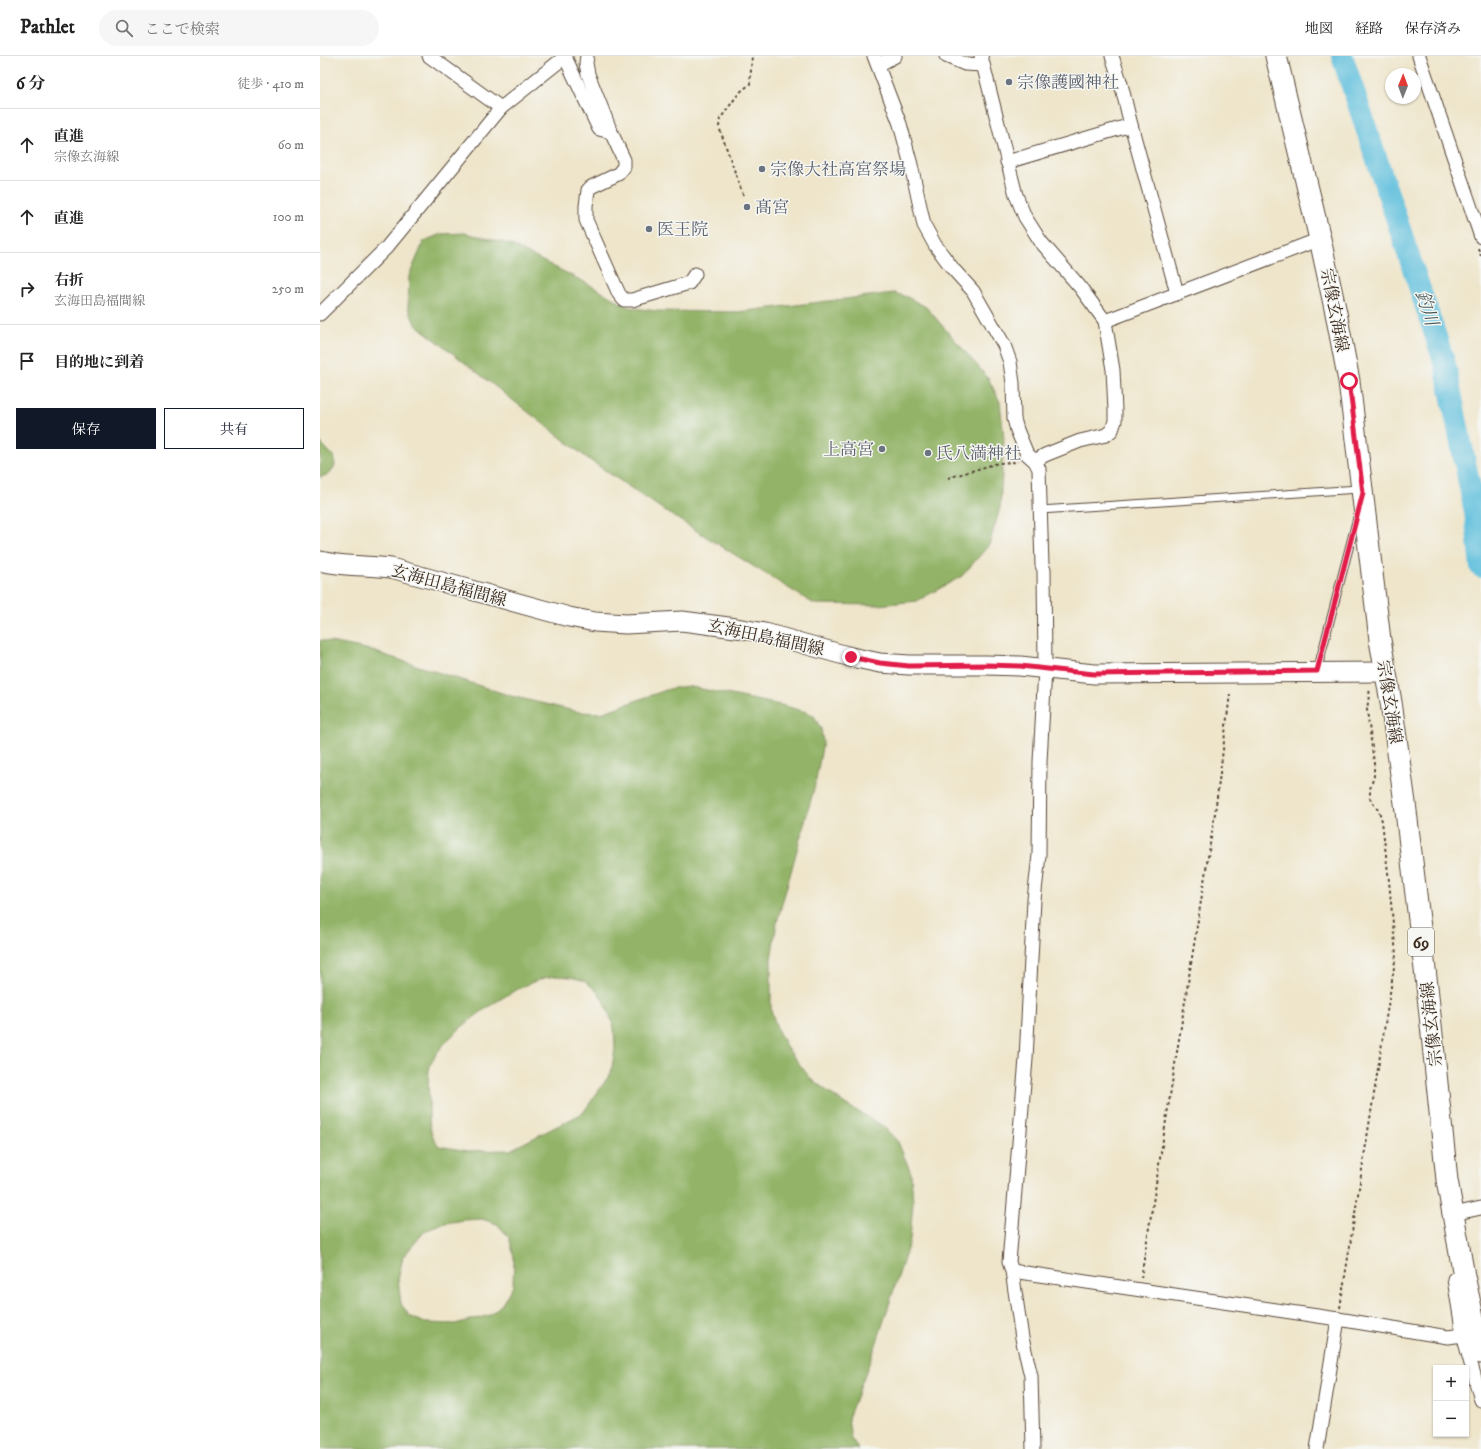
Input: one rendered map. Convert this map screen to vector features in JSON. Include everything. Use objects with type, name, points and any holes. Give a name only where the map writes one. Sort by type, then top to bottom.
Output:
[{"type":"main road","name":"宗像玄海線","points":[[1276,56],[1320,239],[1349,381],[1379,632],[1380,672],[1392,708],[1404,796],[1428,994],[1447,1180],[1459,1212],[1464,1276],[1481,1352]]},
{"type":"main road","name":"玄海田島福間線","points":[[320,561],[332,564],[391,568],[554,613],[595,622],[626,624],[682,621],[736,628],[765,633],[851,657],[880,663],[909,666],[986,665],[1045,668],[1094,674],[1317,671],[1380,672]]},
{"type":"street","points":[[429,56],[501,108]]},
{"type":"street","points":[[320,314],[387,247],[501,108],[566,56],[598,129],[611,132]]},
{"type":"street","points":[[588,56],[586,63],[588,74],[624,160],[624,167],[618,174],[591,187],[588,190],[586,220],[619,294],[624,300],[632,300],[689,283],[695,274]]},
{"type":"street","points":[[895,56],[876,61],[902,130],[913,172],[924,225],[935,245],[953,269],[973,291],[1004,345],[1010,362],[1013,383],[1014,419],[1017,430],[1028,454],[1035,461],[1039,469],[1042,565],[1044,570],[1045,668],[1040,762],[1039,854],[1034,900],[1026,1059],[1009,1262],[1012,1271],[1022,1338],[1031,1376],[1034,1449]]},
{"type":"street","points":[[946,56],[965,64],[982,61],[1006,162],[1016,195],[1025,217],[1041,242],[1080,287],[1105,321],[1113,370],[1116,410],[1112,430],[1106,435],[1080,441],[1045,455],[1035,461]]},
{"type":"street","points":[[1112,56],[1121,84],[1177,293]]},
{"type":"street","points":[[1420,56],[1481,237]]},
{"type":"street","points":[[1006,162],[1131,125]]},
{"type":"street","points":[[1105,321],[1320,239]]},
{"type":"street","points":[[1459,1212],[1481,1208]]},
{"type":"street","points":[[1012,1271],[1338,1319],[1448,1337],[1463,1335]]},
{"type":"street","points":[[1464,1276],[1454,1279],[1463,1335],[1481,1400]]},
{"type":"street","points":[[1317,1449],[1338,1319]]},
{"type":"lane","points":[[1040,510],[1363,491],[1317,671]]},
{"type":"path","points":[[743,195],[719,127],[720,119],[739,93],[750,84],[752,56]]},
{"type":"path","points":[[948,478],[998,463],[1035,461]]},
{"type":"path","points":[[1338,1319],[1396,955],[1382,821],[1379,811],[1370,798],[1370,789],[1374,776],[1374,763],[1367,710],[1368,697],[1380,672]]},
{"type":"path","points":[[1139,1290],[1215,814],[1230,694]]},
{"type":"green space","points":[[465,233],[509,244],[590,285],[628,307],[656,311],[738,312],[894,293],[907,297],[926,307],[988,378],[1000,402],[1004,439],[1000,508],[989,545],[962,576],[917,601],[878,605],[814,604],[668,513],[591,461],[415,324],[408,308],[409,276],[424,241],[441,234]]},
{"type":"green space","points":[[320,442],[334,457],[335,466],[329,474],[321,477],[320,477]]},
{"type":"green space","points":[[320,640],[366,649],[511,696],[579,712],[601,713],[669,689],[687,686],[785,706],[814,716],[821,729],[823,742],[815,785],[777,922],[771,959],[771,1010],[778,1031],[787,1048],[811,1079],[845,1104],[883,1126],[898,1142],[911,1173],[913,1202],[910,1240],[875,1348],[848,1418],[851,1439],[858,1449],[320,1449]],"holes":[[[556,976],[571,977],[585,981],[599,993],[614,1027],[615,1049],[611,1073],[583,1113],[510,1150],[468,1151],[439,1146],[431,1132],[428,1080],[430,1066],[437,1053],[462,1027],[495,1002],[528,984],[543,978]],[[482,1219],[497,1224],[509,1237],[514,1257],[513,1285],[502,1304],[490,1315],[455,1324],[425,1323],[410,1316],[401,1304],[398,1279],[403,1257],[424,1232],[440,1224]]]},
{"type":"waterway","name":"釣川","points":[[1342,56],[1445,364],[1475,512],[1481,567]]},
{"type":"place","name":"宗像護國神社","points":[[1009,82]]},
{"type":"place","name":"宗像大社高宮祭場","points":[[762,169]]},
{"type":"place","name":"髙宮","points":[[747,207]]},
{"type":"place","name":"医王院","points":[[649,229]]},
{"type":"place","name":"上高宮","points":[[882,449]]},
{"type":"place","name":"氏八満神社","points":[[928,453]]},
{"type":"route","points":[[851,657],[880,663],[909,666],[1020,666],[1094,674],[1317,671],[1363,493],[1349,381]]}]
